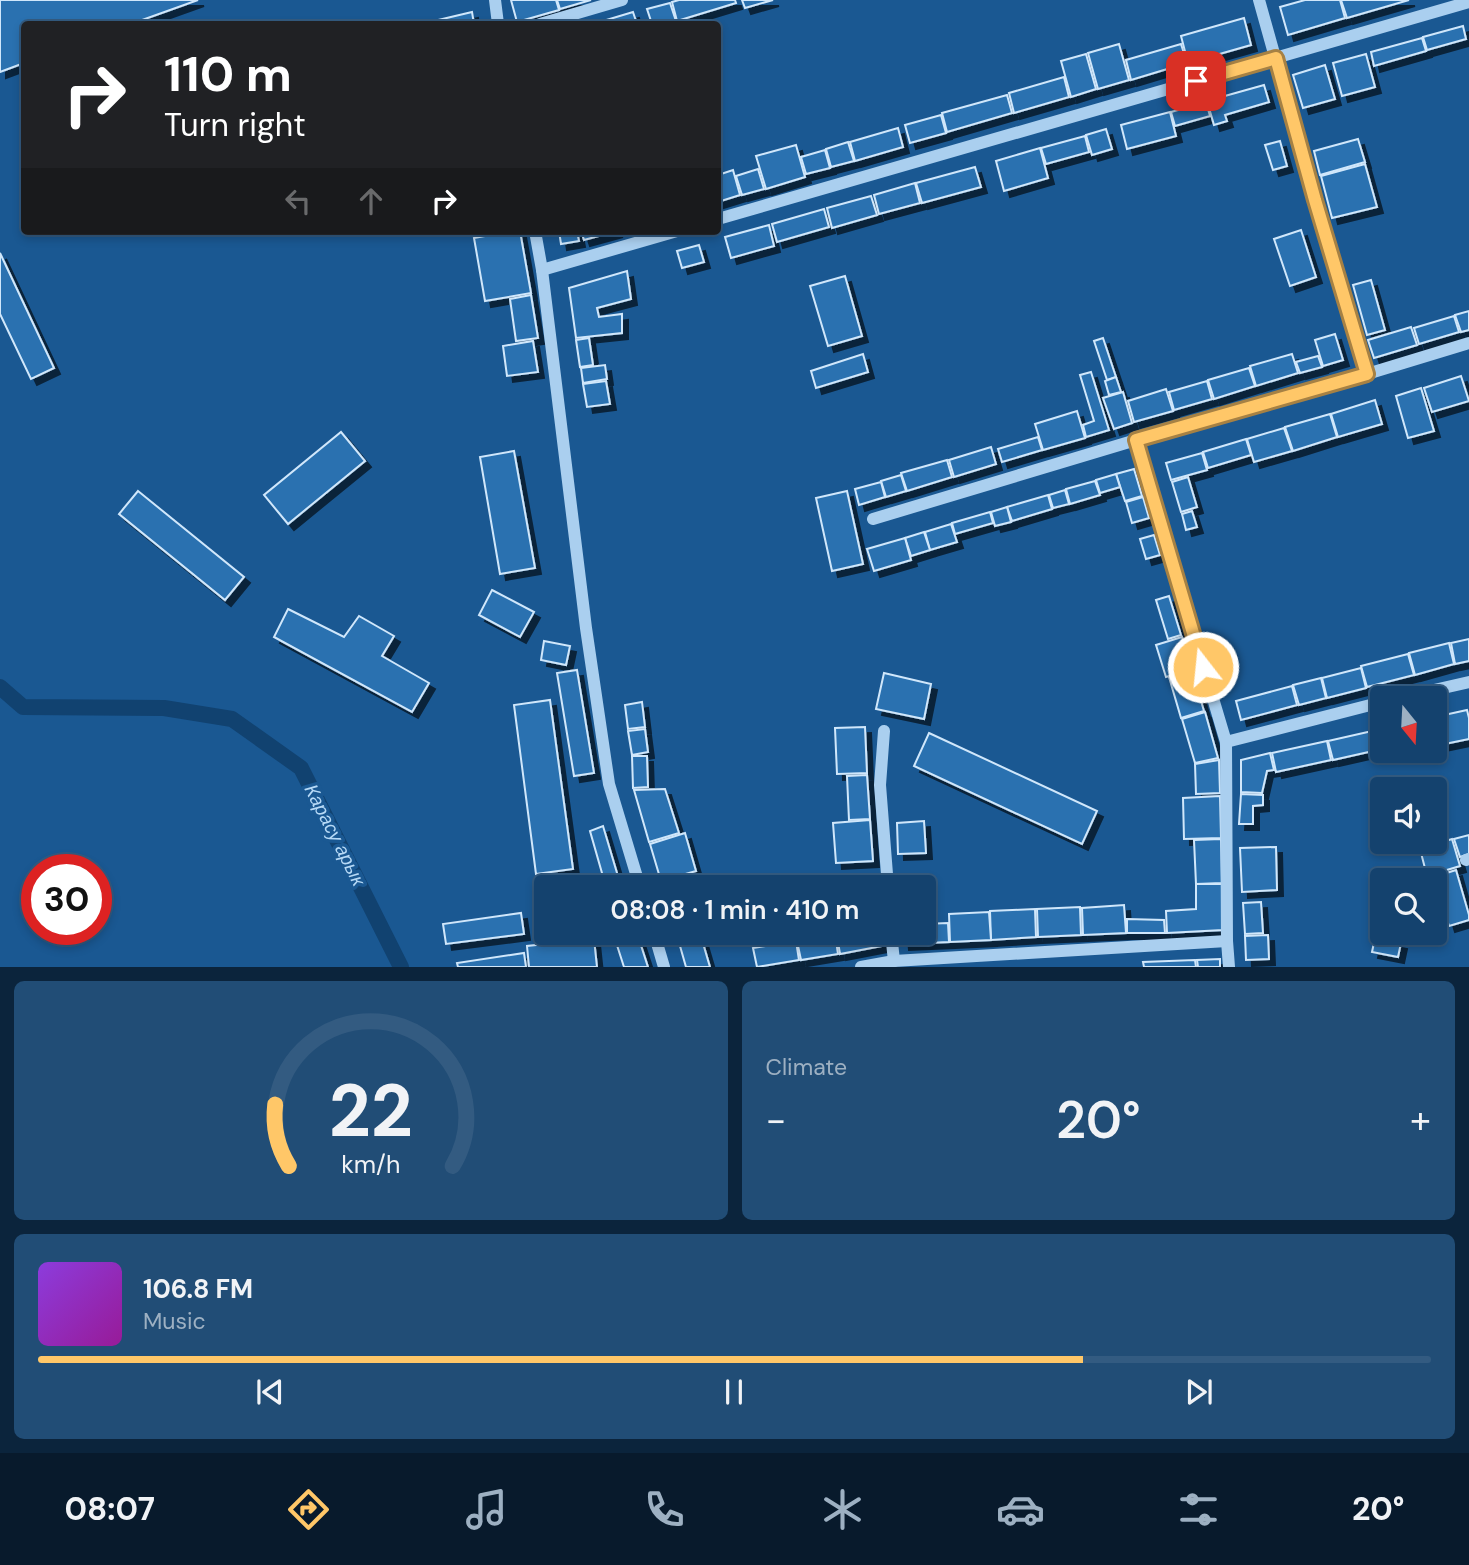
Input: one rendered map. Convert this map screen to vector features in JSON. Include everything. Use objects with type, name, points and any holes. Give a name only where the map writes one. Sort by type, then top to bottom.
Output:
[{"type":"street","points":[[495,0],[498,21]]},
{"type":"street","points":[[550,21],[622,0]]},
{"type":"street","points":[[1259,0],[1367,374]]},
{"type":"street","points":[[721,218],[1469,2]]},
{"type":"street","points":[[536,235],[586,628],[609,784],[636,875]]},
{"type":"street","points":[[542,270],[663,235]]},
{"type":"street","points":[[873,519],[1469,343]]},
{"type":"street","points":[[1136,440],[1226,742],[1228,967]]},
{"type":"street","points":[[1447,687],[1469,682]]},
{"type":"street","points":[[1226,742],[1370,705]]},
{"type":"street","points":[[884,731],[880,785],[887,875]]},
{"type":"street","points":[[861,967],[894,961],[1227,941]]},
{"type":"street","points":[[658,945],[664,967]]},
{"type":"street","points":[[892,945],[894,961]]},
{"type":"building","points":[[0,0],[198,0],[139,21],[21,21],[21,64],[0,72]]},
{"type":"building","points":[[511,0],[556,0],[559,10],[517,21]]},
{"type":"building","points":[[557,0],[591,0],[560,9]]},
{"type":"building","points":[[735,0],[736,3],[677,21],[672,2]]},
{"type":"building","points":[[742,0],[773,0],[745,8]]},
{"type":"building","points":[[1305,0],[1340,0],[1345,18],[1288,35],[1280,7]]},
{"type":"building","points":[[1341,0],[1409,0],[1347,18]]},
{"type":"building","points":[[670,3],[676,21],[651,21],[647,9]]},
{"type":"building","points":[[472,12],[474,21],[434,21]]},
{"type":"building","points":[[633,12],[636,21],[603,21]]},
{"type":"building","points":[[1244,18],[1251,45],[1188,63],[1181,36]]},
{"type":"building","points":[[1463,26],[1466,39],[1427,50],[1423,37]]},
{"type":"building","points":[[1422,38],[1426,51],[1374,66],[1371,52]]},
{"type":"building","points":[[1119,44],[1129,80],[1098,89],[1088,53]]},
{"type":"building","points":[[1181,44],[1187,63],[1131,80],[1126,60]]},
{"type":"building","points":[[1086,54],[1096,89],[1071,97],[1061,61]]},
{"type":"building","points":[[1366,54],[1375,87],[1342,96],[1333,63]]},
{"type":"building","points":[[1325,65],[1335,99],[1303,108],[1293,75]]},
{"type":"building","points":[[1064,77],[1069,97],[1014,113],[1009,93]]},
{"type":"building","points":[[1264,85],[1269,102],[1225,115],[1227,121],[1214,125],[1207,101]]},
{"type":"building","points":[[1007,95],[1012,113],[947,132],[942,113]]},
{"type":"building","points":[[1206,102],[1210,116],[1175,126],[1171,112]]},
{"type":"building","points":[[1170,112],[1176,136],[1127,149],[1121,125]]},
{"type":"building","points":[[941,115],[946,133],[910,143],[905,125]]},
{"type":"building","points":[[898,128],[903,147],[855,161],[850,142]]},
{"type":"building","points":[[1106,129],[1112,149],[1092,155],[1086,135]]},
{"type":"building","points":[[1085,136],[1089,152],[1046,164],[1041,148]]},
{"type":"building","points":[[1358,139],[1365,162],[1320,175],[1314,151]]},
{"type":"building","points":[[1280,141],[1287,166],[1273,170],[1265,145]]},
{"type":"building","points":[[848,142],[854,161],[831,167],[826,149]]},
{"type":"building","points":[[796,145],[805,177],[766,189],[756,156]]},
{"type":"building","points":[[1040,148],[1048,178],[1004,191],[996,161]]},
{"type":"building","points":[[825,150],[830,168],[806,174],[801,157]]},
{"type":"building","points":[[1365,164],[1377,207],[1332,218],[1321,176]]},
{"type":"building","points":[[975,167],[981,187],[922,203],[916,183]]},
{"type":"building","points":[[758,169],[764,189],[742,195],[736,176]]},
{"type":"building","points":[[733,170],[740,195],[721,201],[721,174]]},
{"type":"building","points":[[915,183],[920,203],[879,214],[874,195]]},
{"type":"building","points":[[871,196],[877,215],[832,228],[827,208]]},
{"type":"building","points":[[824,209],[829,227],[777,242],[772,224]]},
{"type":"building","points":[[769,225],[774,246],[731,258],[725,237]]},
{"type":"building","points":[[1301,230],[1316,277],[1290,286],[1274,239]]},
{"type":"building","points":[[521,235],[531,293],[485,301],[474,238]]},
{"type":"building","points":[[560,235],[578,235],[579,241],[561,244]]},
{"type":"building","points":[[582,235],[602,235],[584,240]]},
{"type":"building","points":[[699,245],[704,262],[682,268],[677,251]]},
{"type":"building","points":[[0,253],[54,368],[31,379],[0,314]]},
{"type":"building","points":[[627,271],[631,299],[597,308],[599,317],[622,314],[622,333],[576,338],[569,288]]},
{"type":"building","points":[[845,276],[862,336],[828,346],[810,286]]},
{"type":"building","points":[[1371,280],[1385,330],[1367,335],[1353,285]]},
{"type":"building","points":[[531,295],[538,338],[516,341],[510,299]]},
{"type":"building","points":[[1469,311],[1469,330],[1461,332],[1455,315]]},
{"type":"building","points":[[1454,316],[1459,332],[1419,344],[1414,328]]},
{"type":"building","points":[[1411,327],[1417,345],[1374,358],[1368,340]]},
{"type":"building","points":[[1335,334],[1343,360],[1323,366],[1315,340]]},
{"type":"building","points":[[589,338],[593,365],[580,367],[576,340]]},
{"type":"building","points":[[1103,338],[1116,377],[1107,380],[1094,341]]},
{"type":"building","points":[[533,341],[538,372],[507,376],[503,346]]},
{"type":"building","points":[[863,354],[868,372],[816,388],[811,371]]},
{"type":"building","points":[[1292,354],[1298,373],[1256,386],[1250,366]]},
{"type":"building","points":[[1318,356],[1322,367],[1300,373],[1296,362]]},
{"type":"building","points":[[605,365],[607,379],[583,383],[581,368]]},
{"type":"building","points":[[1249,368],[1255,386],[1214,399],[1208,380]]},
{"type":"building","points":[[1091,372],[1109,430],[1086,437],[1083,425],[1094,421],[1080,375]]},
{"type":"building","points":[[1461,376],[1469,401],[1432,412],[1424,388]]},
{"type":"building","points":[[1116,377],[1121,392],[1109,395],[1105,381]]},
{"type":"building","points":[[606,381],[610,404],[587,407],[583,384]]},
{"type":"building","points":[[1207,381],[1212,399],[1174,410],[1169,392]]},
{"type":"building","points":[[1421,388],[1434,431],[1408,438],[1396,396]]},
{"type":"building","points":[[1166,389],[1173,411],[1134,422],[1128,401]]},
{"type":"building","points":[[1123,392],[1132,423],[1114,429],[1103,398]]},
{"type":"building","points":[[1375,400],[1382,424],[1338,437],[1331,414]]},
{"type":"building","points":[[1077,411],[1085,438],[1043,450],[1035,424]]},
{"type":"building","points":[[1330,414],[1337,437],[1293,451],[1285,427]]},
{"type":"building","points":[[1284,428],[1292,451],[1254,462],[1247,439]]},
{"type":"building","points":[[341,432],[365,461],[288,524],[264,495]]},
{"type":"building","points":[[1038,437],[1042,450],[1002,462],[998,449]]},
{"type":"building","points":[[1246,439],[1251,455],[1208,468],[1203,452]]},
{"type":"building","points":[[991,447],[996,464],[954,477],[949,460]]},
{"type":"building","points":[[514,451],[535,568],[500,574],[480,457]]},
{"type":"building","points":[[1202,453],[1207,470],[1171,480],[1166,463]]},
{"type":"building","points":[[947,460],[952,477],[907,491],[901,473]]},
{"type":"building","points":[[1134,469],[1142,496],[1125,501],[1116,474]]},
{"type":"building","points":[[1116,474],[1120,487],[1100,493],[1096,480]]},
{"type":"building","points":[[901,475],[906,491],[886,497],[881,481]]},
{"type":"building","points":[[1188,477],[1197,507],[1181,512],[1172,482]]},
{"type":"building","points":[[1095,481],[1100,495],[1070,504],[1066,489]]},
{"type":"building","points":[[881,482],[885,497],[859,505],[855,489]]},
{"type":"building","points":[[1065,490],[1069,504],[1053,508],[1049,495]]},
{"type":"building","points":[[138,491],[244,577],[225,600],[119,514]]},
{"type":"building","points":[[847,491],[863,564],[832,571],[816,498]]},
{"type":"building","points":[[1048,495],[1052,509],[1012,521],[1007,507]]},
{"type":"building","points":[[1143,497],[1149,518],[1132,523],[1126,502]]},
{"type":"building","points":[[1007,507],[1011,522],[995,526],[991,512]]},
{"type":"building","points":[[1192,511],[1197,527],[1186,530],[1182,514]]},
{"type":"building","points":[[990,512],[993,523],[955,534],[952,523]]},
{"type":"building","points":[[951,524],[957,542],[930,550],[925,532]]},
{"type":"building","points":[[924,532],[930,550],[911,556],[905,538]]},
{"type":"building","points":[[1154,535],[1160,555],[1146,559],[1140,539]]},
{"type":"building","points":[[905,538],[911,560],[874,571],[867,549]]},
{"type":"building","points":[[492,590],[534,612],[520,637],[479,615]]},
{"type":"building","points":[[1169,596],[1181,635],[1168,639],[1156,600]]},
{"type":"building","points":[[288,609],[344,637],[359,616],[394,636],[382,656],[429,683],[412,712],[274,637]]},
{"type":"building","points":[[1182,637],[1192,669],[1166,677],[1156,645]]},
{"type":"building","points":[[1469,639],[1469,661],[1455,664],[1451,643]]},
{"type":"building","points":[[544,641],[570,646],[566,665],[541,660]]},
{"type":"building","points":[[1449,643],[1454,664],[1415,675],[1409,653]]},
{"type":"building","points":[[1408,654],[1414,675],[1367,687],[1361,666]]},
{"type":"building","points":[[1361,668],[1366,688],[1327,698],[1322,678]]},
{"type":"building","points":[[577,670],[594,773],[574,776],[557,673]]},
{"type":"building","points":[[1192,671],[1204,711],[1181,718],[1169,677]]},
{"type":"building","points":[[884,673],[931,684],[924,719],[876,709]]},
{"type":"building","points":[[1321,678],[1326,698],[1299,705],[1293,685]]},
{"type":"building","points":[[1292,686],[1297,705],[1241,720],[1236,701]]},
{"type":"building","points":[[550,700],[573,869],[536,874],[514,705]]},
{"type":"building","points":[[642,702],[645,727],[628,729],[625,705]]},
{"type":"building","points":[[1467,710],[1469,739],[1447,744],[1447,714]]},
{"type":"building","points":[[1205,712],[1218,758],[1195,763],[1182,719]]},
{"type":"building","points":[[865,727],[867,773],[837,774],[835,728]]},
{"type":"building","points":[[645,729],[648,752],[632,755],[628,731]]},
{"type":"building","points":[[1370,731],[1370,752],[1333,760],[1328,741]]},
{"type":"building","points":[[929,733],[1097,811],[1082,844],[914,766]]},
{"type":"building","points":[[1327,741],[1331,760],[1276,772],[1272,753]]},
{"type":"building","points":[[1270,753],[1274,770],[1267,771],[1262,793],[1241,792],[1241,760]]},
{"type":"building","points":[[632,756],[647,756],[648,787],[633,788]]},
{"type":"building","points":[[1219,760],[1220,793],[1196,794],[1195,764]]},
{"type":"building","points":[[867,775],[870,819],[849,820],[847,776]]},
{"type":"building","points":[[665,789],[679,833],[649,842],[634,790]]},
{"type":"building","points":[[1241,794],[1263,795],[1263,805],[1253,806],[1253,824],[1239,824]]},
{"type":"building","points":[[1220,796],[1221,838],[1184,839],[1183,798]]},
{"type":"building","points":[[870,820],[873,861],[836,863],[833,823]]},
{"type":"building","points":[[924,821],[926,853],[898,854],[897,823]]},
{"type":"building","points":[[603,826],[618,875],[603,875],[590,831]]},
{"type":"building","points":[[685,833],[696,871],[682,875],[659,875],[650,844]]},
{"type":"building","points":[[1469,835],[1469,854],[1460,857],[1454,839]]},
{"type":"building","points":[[1221,839],[1222,883],[1196,884],[1194,840]]},
{"type":"building","points":[[1452,839],[1460,866],[1447,870],[1425,868],[1421,854],[1447,854],[1447,841]]},
{"type":"building","points":[[1276,847],[1277,890],[1242,892],[1240,848]]},
{"type":"building","points":[[1456,870],[1469,915],[1469,920],[1449,926],[1447,919],[1447,873]]},
{"type":"building","points":[[1196,884],[1222,884],[1223,930],[1167,933],[1166,911],[1196,909]]},
{"type":"building","points":[[1261,902],[1263,933],[1245,934],[1243,903]]},
{"type":"building","points":[[1124,905],[1126,933],[1083,935],[1082,908]]},
{"type":"building","points":[[1080,907],[1081,935],[1038,937],[1037,909]]},
{"type":"building","points":[[1035,909],[1036,937],[991,940],[990,911]]},
{"type":"building","points":[[989,912],[991,940],[950,942],[949,914]]},
{"type":"building","points":[[521,913],[524,934],[446,944],[443,924]]},
{"type":"building","points":[[1127,919],[1164,920],[1165,933],[1127,933]]},
{"type":"building","points":[[948,923],[949,942],[936,943],[936,924]]},
{"type":"building","points":[[1268,935],[1269,959],[1246,960],[1245,936]]},
{"type":"building","points":[[595,945],[597,967],[529,967],[527,946]]},
{"type":"building","points":[[617,945],[641,945],[648,967],[624,967]]},
{"type":"building","points":[[680,945],[704,945],[710,967],[686,967]]},
{"type":"building","points":[[797,945],[799,960],[757,967],[753,948]]},
{"type":"building","points":[[798,945],[837,945],[838,954],[801,960]]},
{"type":"building","points":[[838,945],[882,945],[882,946],[840,954]]},
{"type":"building","points":[[1374,945],[1401,945],[1398,957],[1372,952]]},
{"type":"building","points":[[524,953],[526,967],[458,967],[457,963]]},
{"type":"building","points":[[1220,959],[1220,967],[1198,967],[1197,960]]},
{"type":"building","points":[[1195,960],[1196,967],[1144,967],[1143,962]]},
{"type":"waterway","name":"Карасу арык","points":[[0,687],[23,707],[164,708],[232,719],[301,768],[401,967]]},
{"type":"route","points":[[1196,81],[1276,58],[1367,374],[1136,440],[1203,667]]}]
